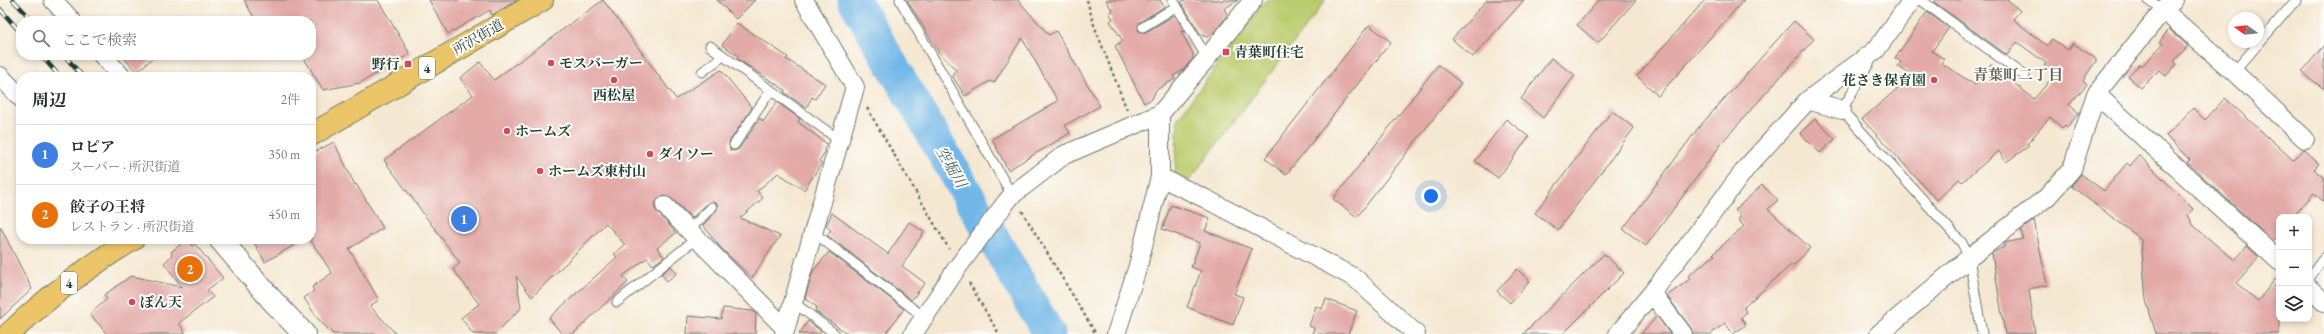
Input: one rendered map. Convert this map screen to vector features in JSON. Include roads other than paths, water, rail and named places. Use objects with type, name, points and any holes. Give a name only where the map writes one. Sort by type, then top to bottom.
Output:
[{"type":"main road","name":"所沢街道","points":[[316,132],[542,0]]},
{"type":"main road","name":"4","points":[[15,332],[88,269],[126,244]]},
{"type":"street","points":[[54,0],[68,16]]},
{"type":"street","points":[[784,331],[855,87],[804,0]]},
{"type":"street","points":[[913,334],[958,266],[1008,200],[1064,155],[1133,124],[1160,114],[1207,58],[1252,0]]},
{"type":"street","points":[[1618,334],[1652,293],[1747,166],[1808,100],[1876,50],[1912,0]]},
{"type":"street","points":[[1879,334],[1970,258],[2047,197],[2072,169],[2096,94],[2162,4],[2305,139]]},
{"type":"street","points":[[107,60],[117,72]]},
{"type":"street","points":[[0,76],[16,93]]},
{"type":"street","points":[[2096,94],[2276,258]]},
{"type":"street","points":[[1808,100],[1842,110]]},
{"type":"street","points":[[1116,334],[1138,266],[1160,177],[1160,114]]},
{"type":"street","points":[[1160,177],[1206,199],[1355,278],[1416,334]]},
{"type":"street","points":[[665,206],[784,331]]},
{"type":"street","points":[[224,244],[271,299],[304,334]]},
{"type":"street","points":[[2312,291],[2324,302]]},
{"type":"street","points":[[1652,293],[1683,334]]},
{"type":"lane","points":[[900,0],[1008,200]]},
{"type":"lane","points":[[1921,0],[2025,76]]},
{"type":"lane","points":[[2234,72],[2296,0]]},
{"type":"lane","points":[[1143,27],[1175,3],[1207,58]]},
{"type":"lane","points":[[710,46],[839,140]]},
{"type":"lane","points":[[1876,50],[1842,110],[1962,243],[1970,258],[1982,334]]},
{"type":"lane","points":[[702,72],[723,56]]},
{"type":"lane","points":[[734,145],[771,90]]},
{"type":"lane","points":[[617,302],[692,235],[712,207]]},
{"type":"lane","points":[[813,232],[924,317]]},
{"type":"lane","points":[[2312,274],[2324,258]]},
{"type":"lane","points":[[792,301],[835,334]]},
{"type":"waterway","name":"空堀川","points":[[854,0],[1049,334]]},
{"type":"railway","points":[[13,0],[28,16]]},
{"type":"railway","points":[[0,9],[16,27]]},
{"type":"railway","points":[[45,60],[56,72]]},
{"type":"railway","points":[[68,60],[79,72]]},
{"type":"place","name":"青葉町住宅","points":[[1226,52]]},
{"type":"place","name":"モスバーガー","points":[[551,63]]},
{"type":"place","name":"野行","points":[[408,64]]},
{"type":"place","name":"西松屋","points":[[614,80]]},
{"type":"place","name":"花さき保育園","points":[[1934,80]]},
{"type":"place","name":"ホームズ","points":[[507,131]]},
{"type":"place","name":"ダイソー","points":[[650,154]]},
{"type":"place","name":"ホームズ東村山","points":[[540,171]]},
{"type":"place","name":"ロピア","points":[[464,219]]},
{"type":"place","name":"餃子の王将","points":[[190,269]]},
{"type":"place","name":"ぼん天","points":[[132,302]]},
{"type":"district","name":"青葉町二丁目","points":[[2018,75]]}]
